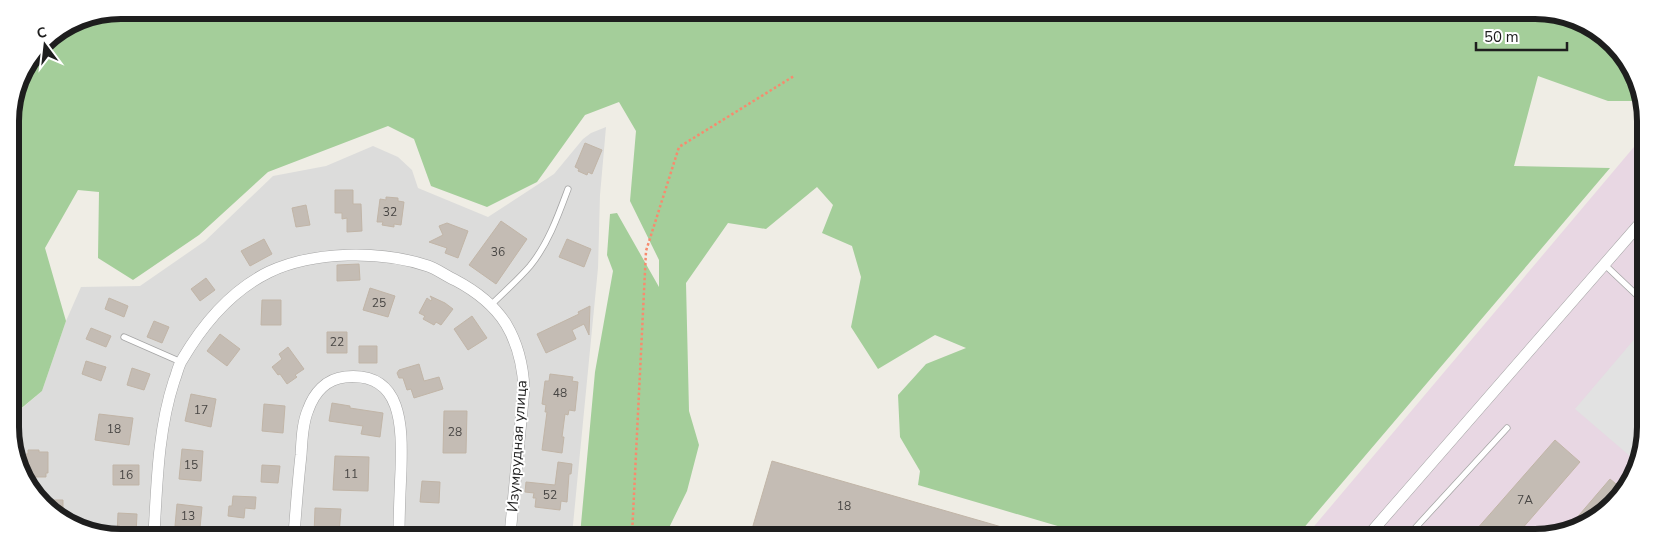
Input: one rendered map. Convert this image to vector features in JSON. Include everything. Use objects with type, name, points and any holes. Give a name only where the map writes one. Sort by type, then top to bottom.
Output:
[{"type":"street","points":[[1378,529],[1637,227]]},
{"type":"street","name":"Изумрудная улица","points":[[154,529],[163,425],[170,392],[181,362],[200,332],[215,313],[240,289],[268,273],[299,260],[364,255],[404,260],[429,266],[468,288],[490,305],[506,324],[523,366],[524,389],[511,529]]},
{"type":"street","points":[[295,529],[303,434],[307,412],[313,398],[323,385],[336,378],[353,376],[381,384],[392,397],[399,416],[402,435],[399,529]]},
{"type":"lane","points":[[490,305],[529,267],[541,250],[554,227],[568,189]]},
{"type":"lane","points":[[1604,264],[1637,295]]},
{"type":"lane","points":[[124,337],[181,362]]},
{"type":"lane","points":[[1415,529],[1507,428]]},
{"type":"path","points":[[632,529],[646,251],[679,147],[794,76]]},
{"type":"shaded area","points":[[606,127],[600,195],[598,268],[573,529],[108,528],[94,526],[70,516],[54,504],[36,484],[24,460],[19,434],[19,411],[42,391],[66,321],[81,287],[140,286],[205,241],[273,176],[326,166],[373,146],[398,157],[412,170],[418,188],[488,217],[554,174],[583,139],[591,133]]},
{"type":"shaded area","points":[[1637,143],[1637,427],[1634,454],[1627,472],[1612,494],[1592,512],[1580,519],[1562,526],[1542,529],[1312,529]]},
{"type":"shaded area","points":[[1637,336],[1637,427],[1632,458],[1575,409]]},
{"type":"green space","points":[[114,19],[1535,19],[1562,22],[1586,32],[1597,40],[1624,70],[1632,88],[1635,101],[1608,101],[1538,76],[1514,166],[1610,168],[1303,529],[1068,529],[918,485],[920,471],[900,437],[898,395],[926,364],[966,348],[935,335],[878,369],[851,327],[861,277],[852,246],[822,233],[833,205],[817,187],[766,229],[728,223],[686,283],[689,411],[699,445],[687,491],[668,529],[581,529],[595,372],[613,271],[607,255],[610,214],[617,213],[659,287],[659,260],[630,201],[636,131],[619,102],[585,115],[537,182],[487,207],[431,186],[414,139],[388,126],[268,172],[199,235],[133,280],[98,258],[99,192],[78,190],[45,248],[66,321],[42,391],[19,410],[19,114],[22,94],[29,76],[40,59],[64,36],[94,22]]},
{"type":"building","points":[[585,143],[602,150],[592,174],[588,172],[587,175],[578,171],[579,169],[575,167]]},
{"type":"building","points":[[335,190],[353,190],[353,204],[361,204],[362,231],[347,232],[347,218],[342,219],[342,213],[335,213]]},
{"type":"building","points":[[386,197],[398,198],[398,201],[404,202],[401,225],[394,224],[394,227],[382,225],[383,222],[377,222],[380,199],[386,200]]},
{"type":"building","points":[[306,205],[310,225],[296,227],[292,208]]},
{"type":"building","points":[[501,221],[527,239],[496,284],[469,265]]},
{"type":"building","points":[[447,223],[468,231],[458,258],[445,253],[447,248],[429,242],[443,235],[439,226]]},
{"type":"building","points":[[264,239],[272,254],[250,266],[241,251]]},
{"type":"building","points":[[567,239],[591,249],[584,267],[559,257]]},
{"type":"building","points":[[359,264],[360,280],[337,281],[337,265]]},
{"type":"building","points":[[206,278],[215,290],[200,301],[191,289]]},
{"type":"building","points":[[370,288],[395,296],[388,317],[363,310]]},
{"type":"building","points":[[430,296],[453,309],[441,325],[436,322],[434,325],[423,319],[425,316],[419,313],[427,298],[431,301]]},
{"type":"building","points":[[109,298],[128,306],[124,317],[105,309]]},
{"type":"building","points":[[262,300],[281,300],[281,325],[261,325]]},
{"type":"building","points":[[590,306],[589,335],[584,324],[572,330],[576,339],[546,353],[537,334],[579,314],[578,312]]},
{"type":"building","points":[[472,316],[487,338],[468,350],[454,329]]},
{"type":"building","points":[[154,321],[169,327],[162,343],[147,337]]},
{"type":"building","points":[[91,328],[111,336],[106,347],[86,339]]},
{"type":"building","points":[[327,332],[347,332],[347,353],[327,353]]},
{"type":"building","points":[[220,334],[240,349],[227,366],[207,351]]},
{"type":"building","points":[[359,346],[377,346],[377,363],[359,363]]},
{"type":"building","points":[[288,347],[304,369],[287,384],[272,367],[282,359],[279,354]]},
{"type":"building","points":[[86,361],[106,367],[101,381],[82,374]]},
{"type":"building","points":[[419,364],[424,381],[439,377],[443,389],[414,398],[411,389],[407,390],[403,378],[399,378],[397,373],[399,370]]},
{"type":"building","points":[[132,368],[150,374],[144,390],[127,385]]},
{"type":"building","points":[[550,374],[573,377],[572,381],[578,382],[575,411],[569,410],[568,415],[565,414],[562,453],[542,450],[547,412],[545,412],[546,405],[542,404],[545,381],[549,381]]},
{"type":"building","points":[[191,394],[216,399],[211,427],[185,421]]},
{"type":"building","points":[[332,403],[383,413],[380,437],[361,434],[363,426],[329,421]]},
{"type":"building","points":[[264,404],[285,406],[283,433],[262,431]]},
{"type":"building","points":[[444,411],[467,411],[466,453],[443,453]]},
{"type":"building","points":[[99,414],[133,418],[129,445],[95,440]]},
{"type":"building","points":[[1555,440],[1580,462],[1522,529],[1477,529]]},
{"type":"building","points":[[182,449],[203,451],[201,481],[179,479]]},
{"type":"building","points":[[28,450],[48,452],[48,473],[46,473],[46,477],[32,477],[26,465],[26,454],[28,454]]},
{"type":"building","points":[[335,456],[369,457],[368,491],[333,490]]},
{"type":"building","points":[[772,461],[1005,528],[1005,529],[752,529]]},
{"type":"building","points":[[558,462],[572,464],[571,474],[569,474],[567,502],[561,501],[560,510],[535,507],[536,498],[533,498],[534,493],[525,492],[526,482],[555,485]]},
{"type":"building","points":[[113,465],[139,465],[139,485],[113,485]]},
{"type":"building","points":[[262,465],[280,466],[278,483],[261,482]]},
{"type":"building","points":[[1610,479],[1618,486],[1592,512],[1574,521]]},
{"type":"building","points":[[422,481],[440,482],[439,503],[420,502]]},
{"type":"building","points":[[233,496],[256,497],[255,509],[245,508],[244,518],[228,516]]},
{"type":"building","points":[[50,500],[63,500],[63,511]]},
{"type":"building","points":[[177,504],[202,507],[200,528],[175,526]]},
{"type":"building","points":[[315,508],[341,509],[339,529],[314,529]]},
{"type":"building","points":[[118,513],[137,514],[136,529],[117,529]]}]
